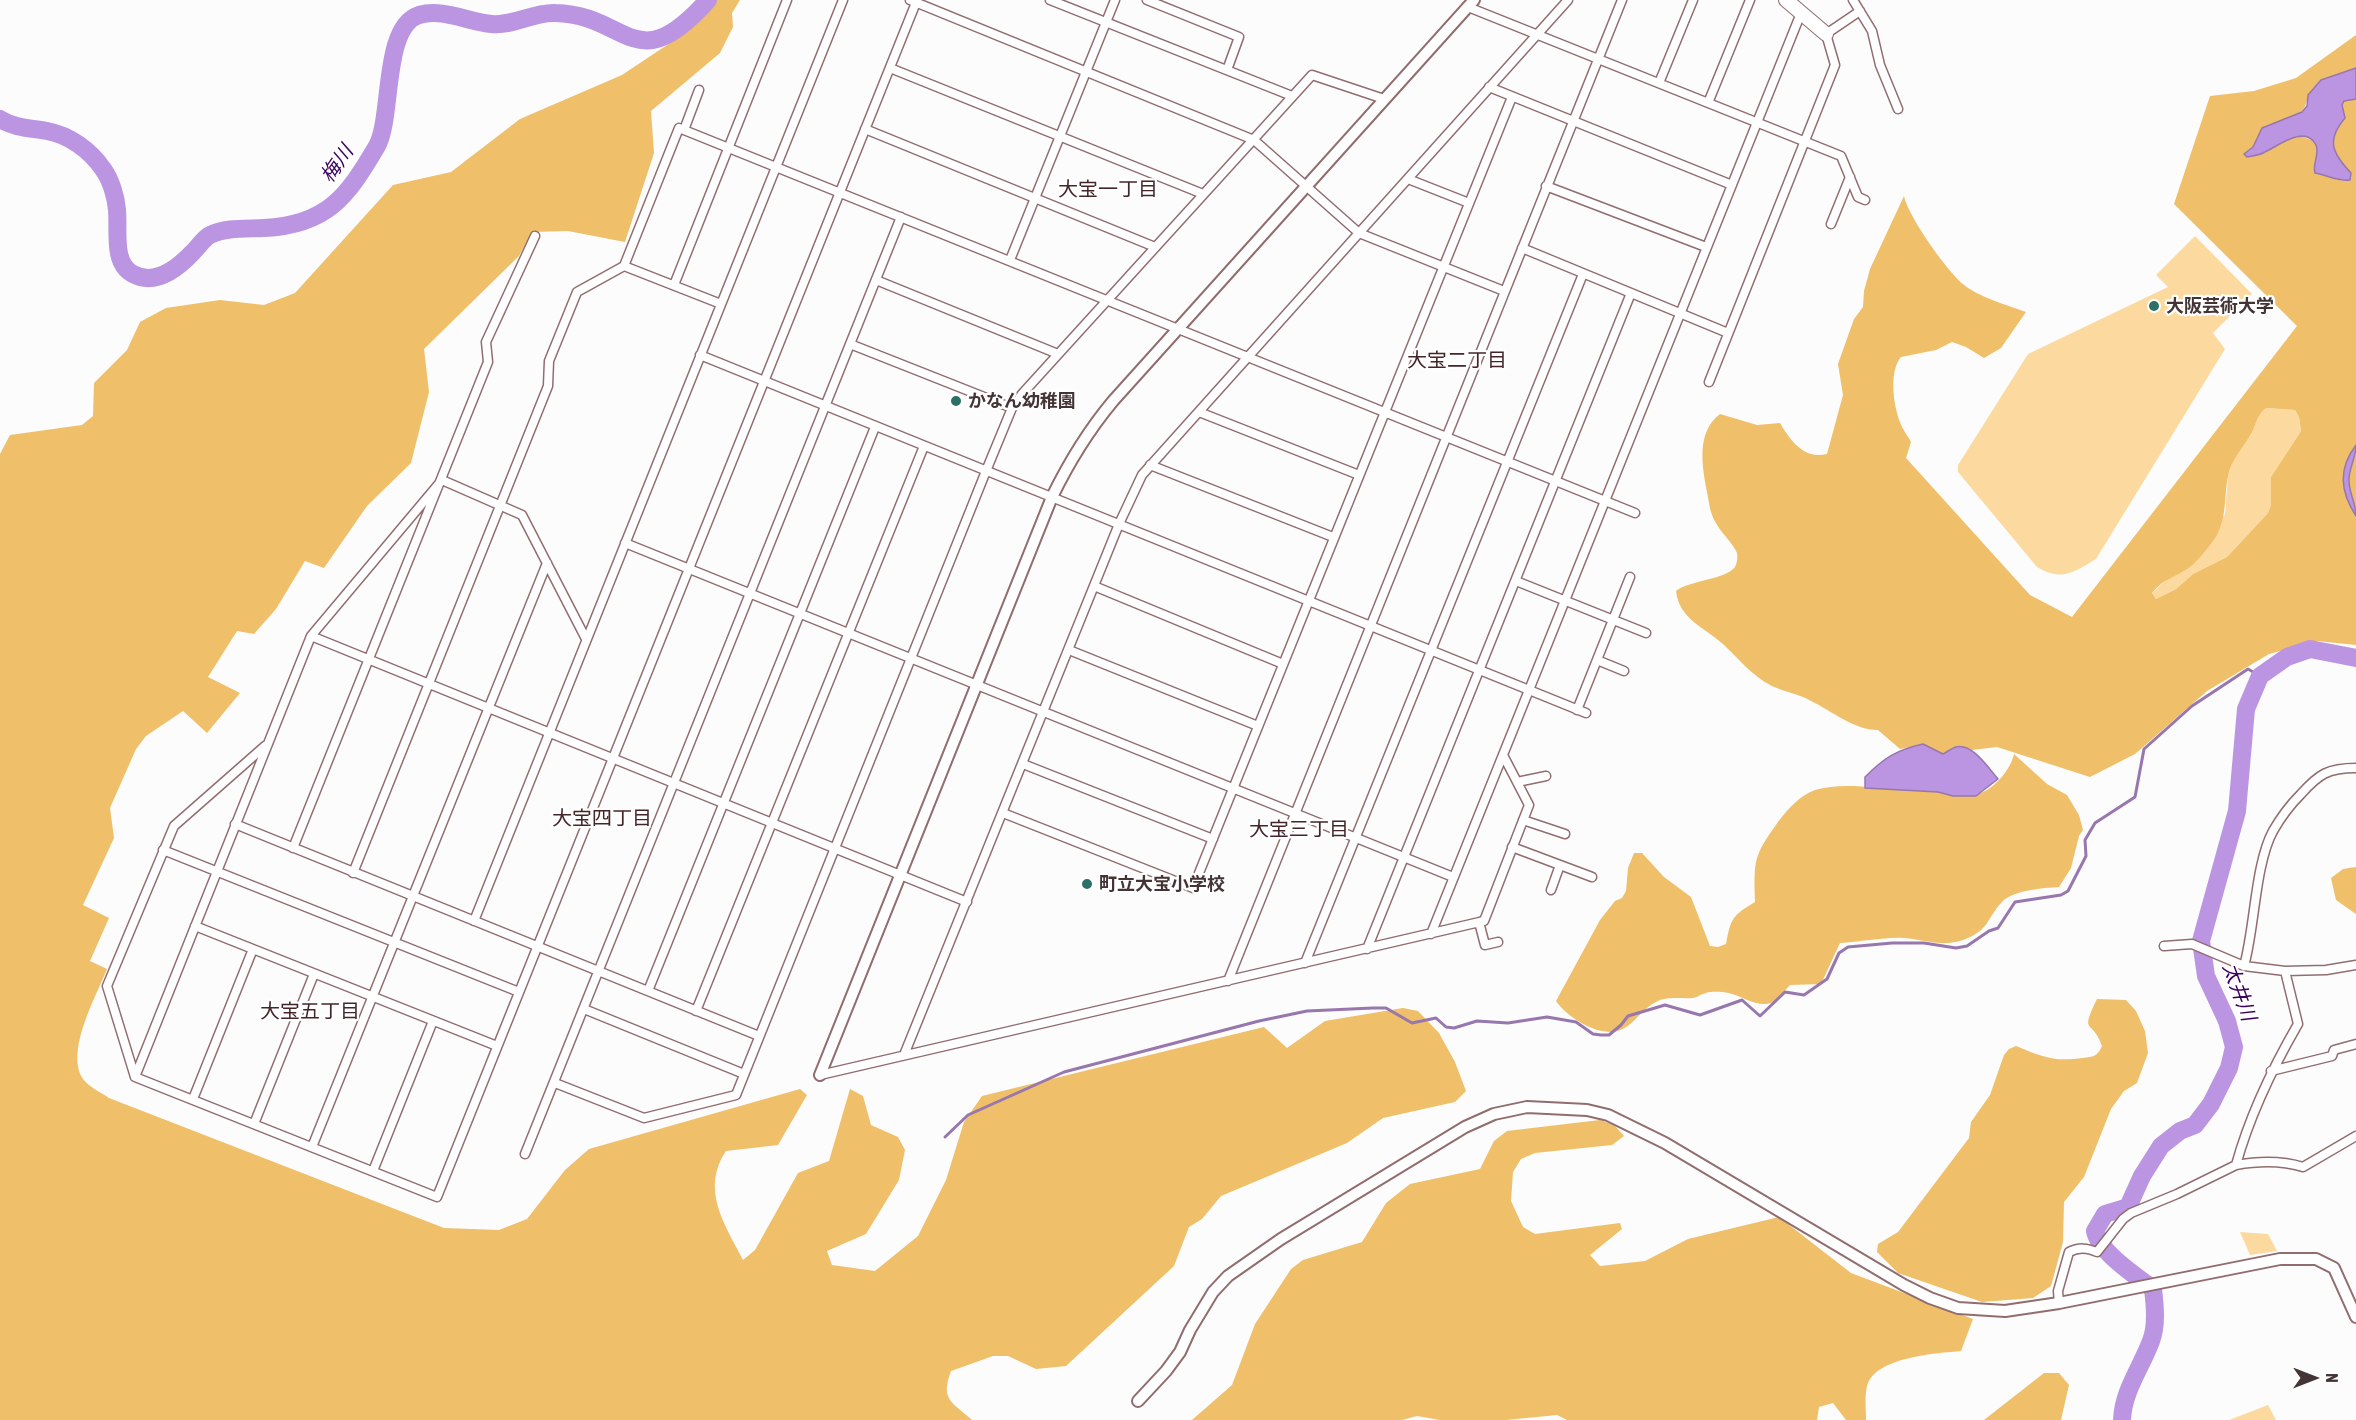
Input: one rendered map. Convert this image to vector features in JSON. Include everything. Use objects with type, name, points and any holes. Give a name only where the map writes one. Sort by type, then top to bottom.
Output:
[{"type":"main road","points":[[1786,0],[1826,34]]},
{"type":"street","points":[[674,285],[787,0]]},
{"type":"street","points":[[474,921],[585,639],[843,0]]},
{"type":"street","points":[[1050,0],[1292,96]]},
{"type":"street","points":[[1010,260],[1115,0]]},
{"type":"street","points":[[1147,0],[1239,37],[1227,70]]},
{"type":"street","points":[[904,1055],[1135,486],[1150,465],[1568,0]]},
{"type":"street","points":[[1227,981],[1622,0]]},
{"type":"street","points":[[1659,83],[1693,0]]},
{"type":"street","points":[[1708,103],[1750,0]]},
{"type":"street","points":[[1853,0],[1872,31],[1880,65],[1898,109]]},
{"type":"street","points":[[135,1077],[437,1197],[890,68],[914,1],[1254,140],[1359,233],[1504,291]]},
{"type":"street","points":[[820,1075],[1052,497],[1070,460],[1092,426],[1177,329],[1471,3],[1598,59],[1841,156],[1858,197],[1865,200]]},
{"type":"street","points":[[1709,382],[1835,65],[1826,34],[1860,11]]},
{"type":"street","points":[[1431,934],[1801,13]]},
{"type":"street","points":[[890,68],[1203,194]]},
{"type":"street","points":[[555,1083],[644,1118],[736,1095],[1012,408],[1058,354],[1312,75],[1384,99]]},
{"type":"street","points":[[1489,87],[1732,185]]},
{"type":"street","points":[[684,130],[699,90]]},
{"type":"street","points":[[1004,813],[1193,888],[1512,97]]},
{"type":"street","points":[[353,873],[549,386],[549,361],[577,292],[624,266],[679,128],[1635,513]]},
{"type":"street","points":[[865,129],[1155,247]]},
{"type":"street","points":[[1831,224],[1850,177]]},
{"type":"street","points":[[1408,179],[1469,203]]},
{"type":"street","points":[[1546,186],[1706,247]]},
{"type":"street","points":[[525,1154],[901,217]]},
{"type":"street","points":[[293,848],[488,362],[486,342],[535,236]]},
{"type":"street","points":[[1522,248],[1728,333]]},
{"type":"street","points":[[624,266],[721,304]]},
{"type":"street","points":[[1305,963],[1583,274]]},
{"type":"street","points":[[876,280],[1058,354]]},
{"type":"street","points":[[1367,949],[1631,293]]},
{"type":"street","points":[[850,344],[1012,408]]},
{"type":"street","points":[[700,355],[1581,711],[1597,660],[1630,577]]},
{"type":"street","points":[[1199,412],[1359,475]]},
{"type":"street","points":[[648,991],[875,427]]},
{"type":"street","points":[[696,1011],[924,446]]},
{"type":"street","points":[[1150,465],[1333,537]]},
{"type":"street","points":[[442,480],[522,515],[585,639]]},
{"type":"street","points":[[135,1077],[311,636],[442,480]]},
{"type":"street","points":[[625,543],[1453,877]]},
{"type":"street","points":[[312,1147],[547,563]]},
{"type":"street","points":[[1515,581],[1646,633]]},
{"type":"street","points":[[1094,586],[1283,664]]},
{"type":"street","points":[[311,636],[967,902]]},
{"type":"street","points":[[1068,650],[1258,726]]},
{"type":"street","points":[[1597,660],[1624,670]]},
{"type":"street","points":[[135,1077],[107,986],[174,826],[268,744]]},
{"type":"street","points":[[820,1075],[1484,921],[1529,805],[1503,755]]},
{"type":"street","points":[[1023,764],[1213,839]]},
{"type":"street","points":[[2244,966],[2250,945],[2265,852],[2272,832],[2289,806],[2320,775],[2330,769],[2356,768]]},
{"type":"street","points":[[1517,782],[1546,776]]},
{"type":"street","points":[[1523,820],[1565,834]]},
{"type":"street","points":[[235,824],[759,1036]]},
{"type":"street","points":[[1512,847],[1592,877]]},
{"type":"street","points":[[164,850],[519,992]]},
{"type":"street","points":[[1551,890],[1560,865]]},
{"type":"street","points":[[1479,922],[1485,945],[1498,942]]},
{"type":"street","points":[[195,926],[497,1046]]},
{"type":"street","points":[[2164,946],[2192,944],[2244,966],[2285,971],[2326,970],[2356,965]]},
{"type":"street","points":[[193,1099],[253,949]]},
{"type":"street","points":[[2236,1165],[2247,1128],[2271,1071],[2298,1024],[2285,971]]},
{"type":"street","points":[[254,1124],[314,974]]},
{"type":"street","points":[[584,1009],[744,1074]]},
{"type":"street","points":[[373,1171],[433,1021]]},
{"type":"street","points":[[2271,1071],[2332,1056],[2334,1050],[2356,1044]]},
{"type":"street","points":[[1138,1401],[1180,1352],[1190,1330],[1213,1292],[1228,1276],[1281,1239],[1466,1127],[1494,1114],[1527,1107],[1587,1110],[1608,1115],[1665,1143],[1737,1184],[1822,1238],[1930,1298],[1958,1308],[2005,1311],[2059,1303],[2280,1259],[2316,1259],[2334,1268],[2356,1317]]},
{"type":"street","points":[[2059,1303],[2058,1291],[2069,1252],[2076,1248],[2087,1248],[2097,1252],[2123,1219],[2131,1213],[2177,1194],[2236,1165],[2254,1161],[2285,1161],[2304,1167],[2337,1145],[2356,1136]]},
{"type":"shaded area","points":[[715,0],[740,0],[732,13],[733,27],[720,53],[651,111],[654,153],[625,242],[568,231],[532,232],[519,256],[424,349],[429,392],[411,463],[367,506],[324,568],[305,561],[276,609],[254,634],[237,631],[208,677],[240,693],[207,733],[183,711],[146,736],[136,749],[110,808],[114,838],[83,905],[109,918],[90,961],[107,969],[80,1039],[78,1067],[83,1079],[109,1098],[444,1228],[499,1230],[527,1219],[565,1170],[589,1149],[800,1089],[807,1095],[778,1145],[726,1151],[719,1165],[715,1179],[718,1207],[743,1260],[755,1250],[798,1173],[829,1161],[850,1089],[863,1096],[871,1125],[898,1137],[905,1150],[899,1180],[866,1234],[827,1251],[832,1265],[875,1271],[918,1236],[946,1180],[964,1122],[982,1096],[1264,1027],[1287,1048],[1325,1021],[1403,1008],[1418,1011],[1439,1033],[1455,1062],[1466,1091],[1455,1102],[1383,1118],[1347,1143],[1221,1196],[1202,1219],[1189,1227],[1174,1266],[1066,1366],[1036,1369],[1008,1356],[993,1356],[951,1371],[947,1388],[950,1400],[972,1420],[0,1420],[0,454],[10,435],[82,425],[93,416],[94,383],[127,350],[140,322],[166,308],[220,300],[264,305],[295,293],[393,185],[451,172],[520,119],[622,75],[685,33]]},
{"type":"shaded area","points":[[2356,35],[2356,68],[2308,95],[2306,104],[2297,115],[2262,128],[2253,147],[2265,153],[2291,138],[2309,139],[2317,147],[2315,173],[2329,175],[2343,181],[2351,173],[2336,153],[2335,133],[2345,118],[2342,105],[2344,101],[2356,99],[2356,645],[2317,641],[2269,654],[2207,691],[2135,754],[2090,777],[1997,747],[1972,750],[1957,747],[1943,754],[1923,744],[1900,749],[1878,730],[1860,727],[1806,699],[1765,682],[1723,644],[1687,616],[1678,601],[1676,591],[1690,584],[1724,575],[1735,567],[1737,558],[1735,549],[1718,527],[1710,508],[1703,461],[1707,430],[1720,414],[1757,425],[1780,423],[1793,442],[1805,451],[1811,454],[1827,454],[1843,395],[1838,364],[1854,319],[1863,307],[1864,291],[1870,269],[1904,196],[1929,243],[1963,284],[1985,297],[2026,312],[2001,348],[1984,358],[1952,342],[1936,350],[1901,357],[1897,363],[1893,388],[1902,427],[1911,442],[1906,458],[2030,595],[2072,617],[2297,326],[2174,204],[2210,96],[2254,91],[2296,78]],"holes":[[[2266,408],[2295,410],[2299,417],[2301,431],[2271,477],[2271,505],[2268,513],[2227,557],[2193,574],[2176,589],[2156,599],[2152,593],[2193,564],[2217,535],[2224,513],[2229,470],[2250,436],[2260,414]]]},
{"type":"shaded area","points":[[2356,68],[2356,99],[2344,101],[2342,105],[2345,118],[2335,133],[2334,140],[2339,159],[2351,173],[2350,180],[2315,173],[2317,148],[2311,139],[2305,136],[2291,138],[2259,155],[2247,157],[2244,154],[2253,147],[2262,128],[2302,112],[2307,106],[2308,95],[2321,80]]},
{"type":"shaded area","points":[[2195,236],[2252,294],[2213,333],[2225,349],[2096,559],[2068,574],[2054,574],[2037,567],[1958,472],[1958,465],[2028,354],[2168,287],[2156,275]]},
{"type":"shaded area","points":[[2265,408],[2295,410],[2299,417],[2301,431],[2271,477],[2271,505],[2268,513],[2227,557],[2193,574],[2176,589],[2156,599],[2152,593],[2170,576],[2190,567],[2225,514],[2228,475],[2233,460],[2251,435],[2259,413]]},
{"type":"shaded area","points":[[2356,445],[2349,478],[2356,516],[2347,498],[2343,480],[2346,463]]},
{"type":"shaded area","points":[[1923,744],[1943,754],[1956,747],[1968,749],[1980,758],[1998,779],[1976,796],[1865,788],[1865,777],[1878,765],[1898,752]]},
{"type":"shaded area","points":[[2014,754],[2047,784],[2067,795],[2079,815],[2083,830],[2079,836],[2071,868],[2059,887],[2029,890],[2007,898],[1997,908],[1987,924],[1972,936],[1948,943],[1896,938],[1840,943],[1821,984],[1790,985],[1777,999],[1768,1004],[1717,992],[1693,998],[1665,999],[1650,1006],[1630,1024],[1618,1031],[1604,1031],[1580,1022],[1556,1001],[1600,920],[1626,891],[1628,868],[1634,853],[1642,853],[1664,877],[1691,897],[1710,946],[1718,947],[1726,944],[1729,928],[1734,918],[1755,902],[1755,867],[1764,843],[1786,812],[1804,796],[1815,790],[1836,786],[1925,790],[1961,795],[1978,794],[2003,776]]},
{"type":"shaded area","points":[[2356,867],[2356,914],[2336,900],[2331,878],[2343,869]]},
{"type":"shaded area","points":[[2097,999],[2126,1000],[2136,1011],[2145,1031],[2148,1053],[2137,1083],[2124,1091],[2111,1109],[2084,1177],[2064,1202],[2063,1242],[2051,1286],[2033,1298],[1982,1302],[1898,1273],[1877,1252],[1878,1244],[1898,1232],[1969,1138],[1971,1122],[1990,1095],[2004,1055],[2016,1046],[2056,1059],[2095,1055],[2102,1046],[2088,1023]]},
{"type":"shaded area","points":[[1600,1120],[1614,1125],[1624,1136],[1612,1145],[1535,1153],[1521,1159],[1513,1172],[1511,1201],[1523,1227],[1535,1234],[1620,1223],[1622,1229],[1590,1255],[1600,1266],[1645,1261],[1688,1239],[1779,1217],[1851,1273],[1973,1319],[1961,1351],[1910,1358],[1884,1367],[1874,1374],[1867,1387],[1866,1420],[1846,1420],[1833,1403],[1819,1407],[1817,1420],[1567,1420],[1557,1415],[1506,1420],[1440,1420],[1417,1416],[1402,1420],[1192,1420],[1232,1385],[1255,1324],[1291,1269],[1303,1260],[1362,1242],[1386,1203],[1410,1184],[1480,1169],[1494,1141],[1507,1131]]},
{"type":"shaded area","points":[[2240,1232],[2268,1234],[2277,1251],[2250,1255]]},
{"type":"shaded area","points":[[2044,1373],[2059,1373],[2069,1385],[2061,1420],[1984,1420]]},
{"type":"shaded area","points":[[2268,1405],[2276,1420],[2229,1420]]},
{"type":"waterway","name":"梅川","points":[[0,119],[17,126],[63,136],[78,144],[92,156],[111,183],[117,210],[118,246],[122,262],[133,274],[141,277],[158,277],[180,264],[204,240],[216,232],[286,226],[304,221],[320,214],[345,194],[377,146],[382,133],[390,74],[399,36],[407,23],[419,15],[437,13],[483,23],[500,24],[555,13],[580,16],[632,38],[647,40],[664,37],[683,24],[708,0]]},
{"type":"waterway","name":"太井川","points":[[2122,1420],[2129,1389],[2153,1335],[2155,1315],[2153,1289],[2111,1255],[2103,1247],[2095,1231],[2105,1214],[2128,1207],[2142,1176],[2161,1146],[2180,1131],[2195,1125],[2211,1104],[2229,1068],[2234,1047],[2227,1021],[2206,976],[2201,941],[2237,811],[2246,709],[2260,676],[2287,657],[2310,649],[2356,658]]},
{"type":"waterway","points":[[945,1137],[968,1115],[1064,1072],[1259,1021],[1307,1011],[1386,1008],[1412,1023],[1436,1018],[1446,1027],[1454,1028],[1477,1021],[1508,1023],[1547,1017],[1576,1022],[1593,1034],[1609,1035],[1628,1016],[1665,1005],[1700,1015],[1742,1000],[1760,1016],[1785,992],[1804,995],[1827,979],[1839,953],[1848,947],[1892,943],[1924,943],[1956,948],[1967,946],[1989,931],[1998,928],[2015,902],[2061,895],[2068,891],[2086,856],[2085,840],[2095,823],[2135,797],[2144,749],[2192,706],[2248,669],[2260,676]]},
{"type":"place","name":"大阪芸術大学","points":[[2154,306]]},
{"type":"place","name":"かなん幼稚園","points":[[956,401]]},
{"type":"place","name":"町立大宝小学校","points":[[1087,884]]},
{"type":"district","name":"大宝一丁目","points":[[1108,190]]},
{"type":"district","name":"大宝二丁目","points":[[1457,361]]},
{"type":"district","name":"大宝四丁目","points":[[602,819]]},
{"type":"district","name":"大宝三丁目","points":[[1299,830]]},
{"type":"district","name":"大宝五丁目","points":[[310,1012]]}]
